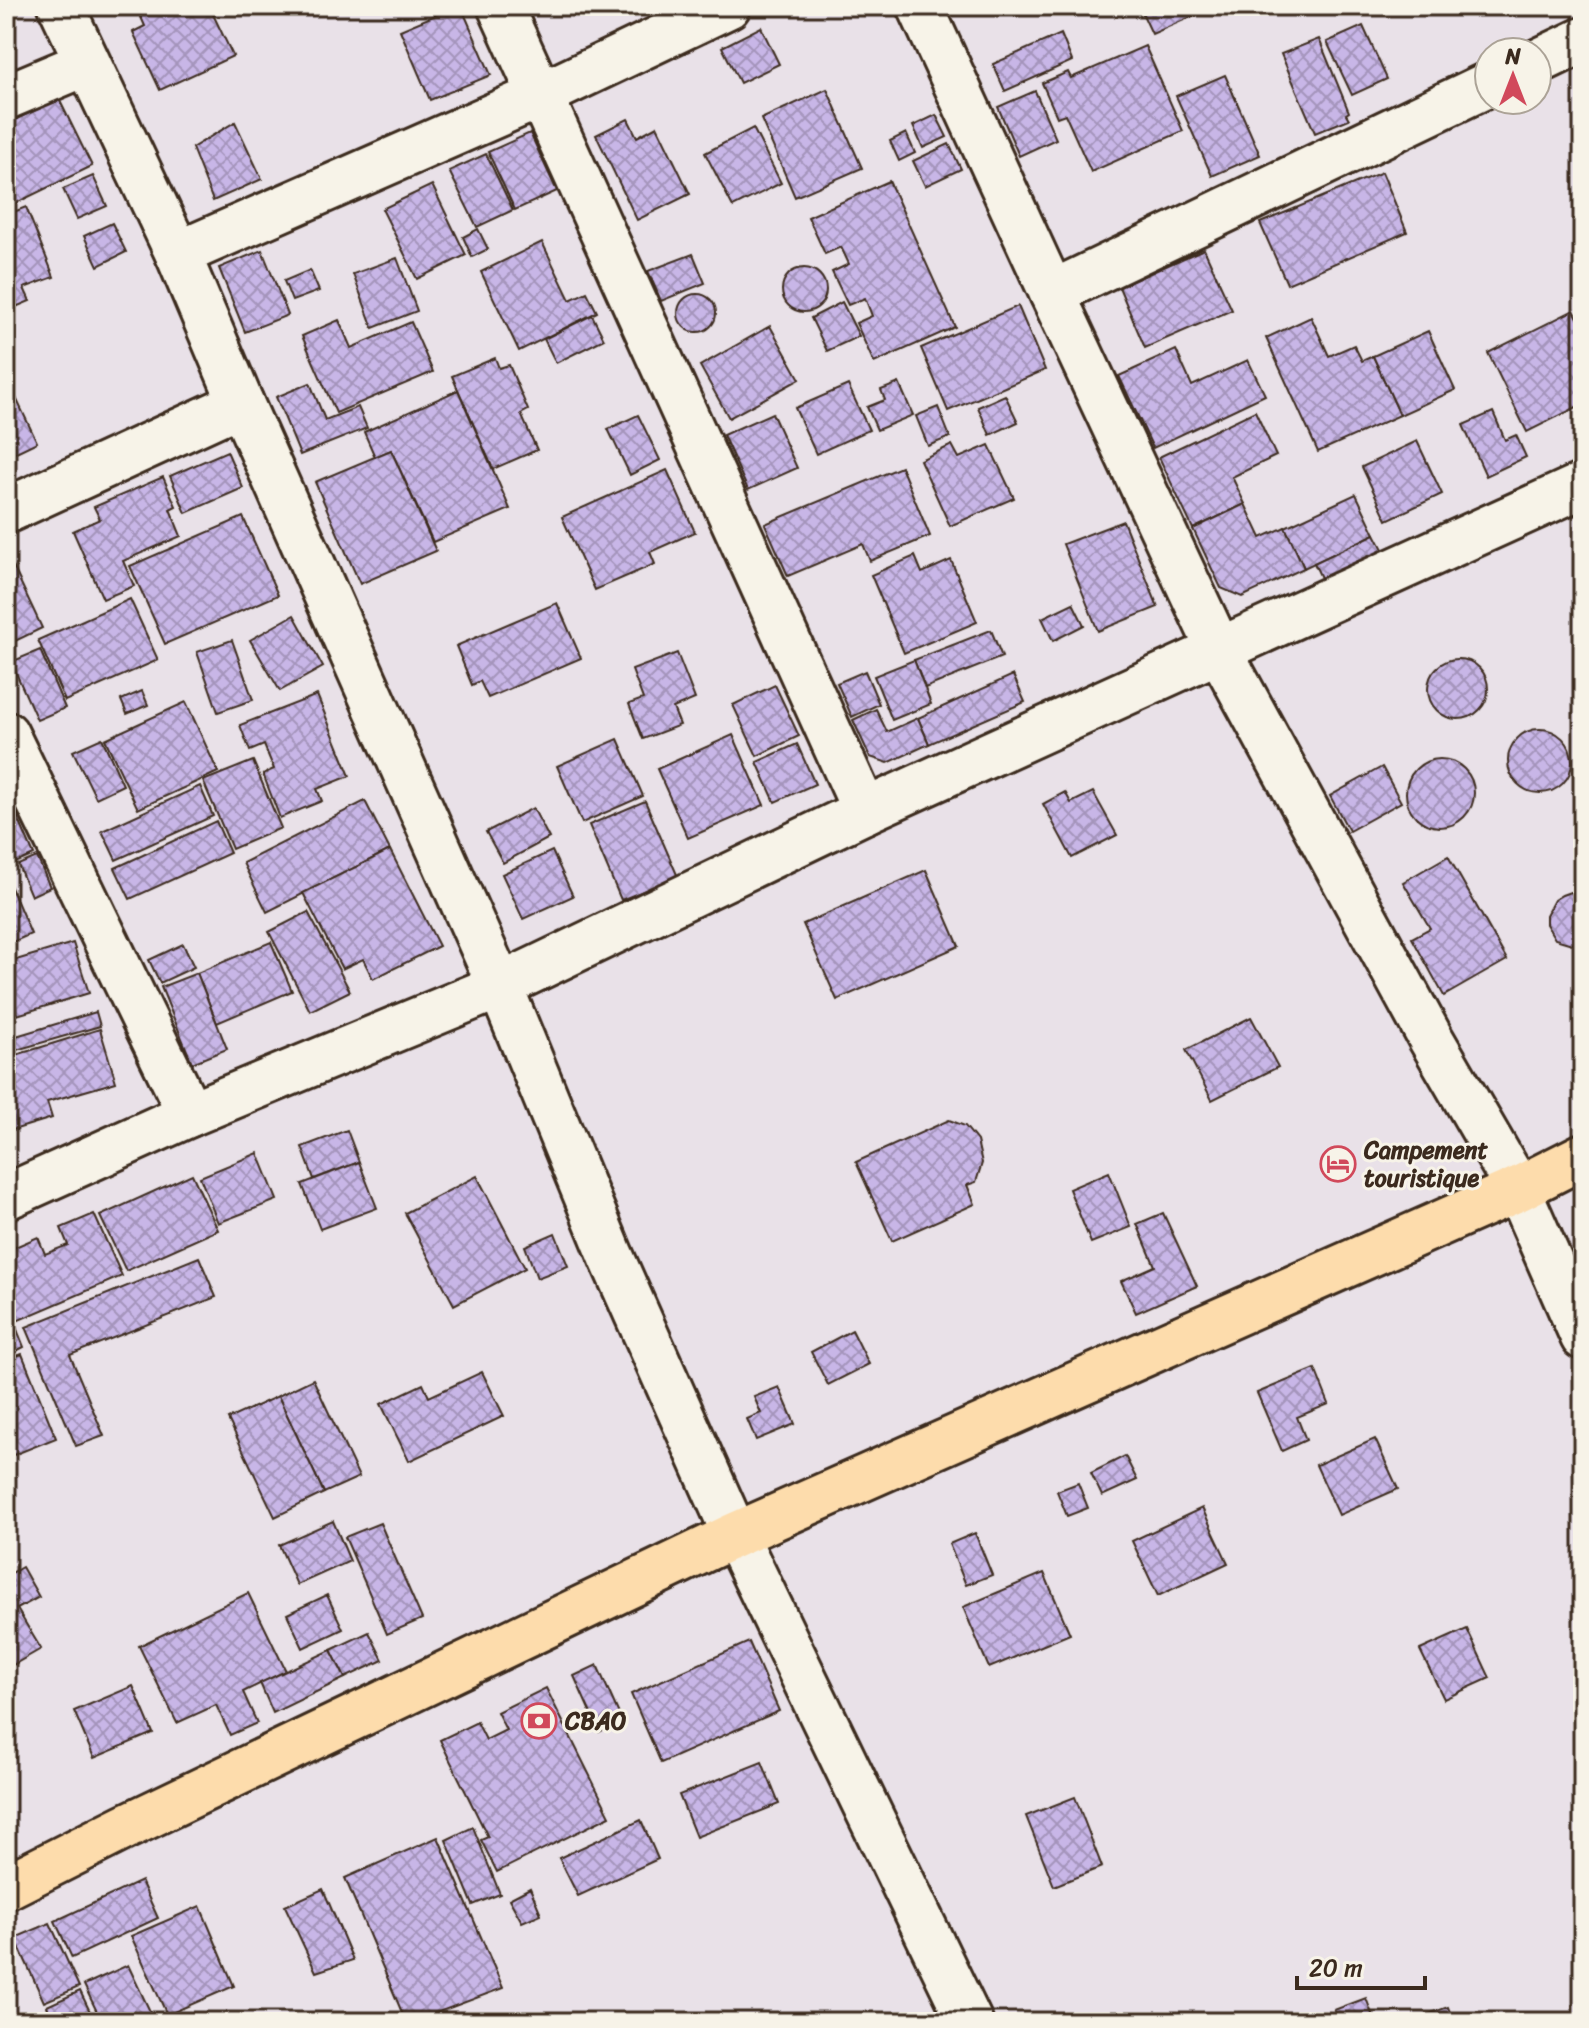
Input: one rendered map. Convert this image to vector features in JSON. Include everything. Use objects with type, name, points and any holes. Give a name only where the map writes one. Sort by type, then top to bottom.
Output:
[{"type":"main road","points":[[6,1887],[735,1535],[1518,1189],[1583,1156]]},
{"type":"street","points":[[61,6],[178,254],[500,986],[611,1256],[735,1535],[970,2022]]},
{"type":"street","points":[[500,6],[865,811]]},
{"type":"street","points":[[178,254],[541,95],[728,6]]},
{"type":"street","points":[[920,6],[1219,650],[1431,1039],[1518,1189],[1583,1336]]},
{"type":"street","points":[[1553,54],[1583,40]]},
{"type":"street","points":[[6,97],[87,63]]},
{"type":"street","points":[[1052,293],[1473,92]]},
{"type":"street","points":[[6,511],[241,403]]},
{"type":"street","points":[[6,1197],[190,1114],[500,986],[865,811],[1583,485]]},
{"type":"street","points":[[6,734],[190,1114]]},
{"type":"building","points":[[6,6],[20,6],[22,9],[6,16]]},
{"type":"building","points":[[158,6],[209,6],[233,56],[160,90],[133,32],[145,26],[140,15]]},
{"type":"building","points":[[461,6],[491,75],[430,100],[400,30]]},
{"type":"building","points":[[1139,6],[1216,6],[1152,34]]},
{"type":"building","points":[[1363,26],[1387,79],[1352,95],[1327,42]]},
{"type":"building","points":[[761,27],[779,64],[740,83],[722,47]]},
{"type":"building","points":[[1061,34],[1072,61],[1005,91],[993,64]]},
{"type":"building","points":[[1319,39],[1349,112],[1346,114],[1349,119],[1315,133],[1281,54]]},
{"type":"building","points":[[1145,46],[1183,131],[1091,172],[1065,114],[1057,117],[1042,83],[1068,72],[1071,78]]},
{"type":"building","points":[[1225,75],[1260,155],[1212,176],[1176,96]]},
{"type":"building","points":[[827,89],[862,168],[795,197],[761,119]]},
{"type":"building","points":[[1035,91],[1056,139],[1019,156],[998,107]]},
{"type":"building","points":[[59,99],[92,166],[6,208],[6,124]]},
{"type":"building","points":[[936,115],[947,137],[923,148],[913,126]]},
{"type":"building","points":[[628,119],[637,137],[657,126],[690,194],[637,220],[596,135]]},
{"type":"building","points":[[235,122],[262,179],[213,201],[192,148]]},
{"type":"building","points":[[753,128],[781,183],[733,207],[705,153]]},
{"type":"building","points":[[530,133],[557,191],[515,210],[488,152]]},
{"type":"building","points":[[906,133],[915,153],[899,161],[890,141]]},
{"type":"building","points":[[949,144],[961,169],[925,186],[913,161]]},
{"type":"building","points":[[486,154],[513,210],[477,227],[449,171]]},
{"type":"building","points":[[1382,172],[1407,232],[1287,284],[1260,223]]},
{"type":"building","points":[[93,176],[107,206],[77,219],[63,189]]},
{"type":"building","points":[[889,181],[955,327],[874,363],[856,323],[872,316],[865,298],[848,305],[832,272],[849,264],[841,247],[825,254],[808,217]]},
{"type":"building","points":[[432,185],[466,255],[417,279],[382,209]]},
{"type":"building","points":[[26,207],[54,277],[24,288],[30,301],[6,311],[6,215]]},
{"type":"building","points":[[112,223],[126,252],[98,266],[84,236]]},
{"type":"building","points":[[478,229],[488,249],[472,257],[463,237]]},
{"type":"building","points":[[542,242],[570,300],[587,292],[597,312],[519,351],[481,272]]},
{"type":"building","points":[[1204,249],[1232,310],[1145,348],[1119,287]]},
{"type":"building","points":[[262,250],[288,315],[245,332],[219,268]]},
{"type":"building","points":[[693,254],[705,283],[661,301],[648,271]]},
{"type":"building","points":[[397,258],[417,311],[373,328],[353,274]]},
{"type":"building","points":[[804,268],[819,275],[826,290],[819,305],[804,312],[789,305],[782,290],[789,275]]},
{"type":"building","points":[[310,270],[319,291],[292,301],[284,281]]},
{"type":"building","points":[[697,294],[711,299],[716,313],[711,327],[697,332],[683,327],[678,313],[683,299]]},
{"type":"building","points":[[842,302],[859,336],[827,351],[811,318]]},
{"type":"building","points":[[1018,306],[1045,370],[948,411],[921,348]]},
{"type":"building","points":[[1574,310],[1583,328],[1583,404],[1527,432],[1488,353]]},
{"type":"building","points":[[592,315],[604,339],[556,363],[544,339]]},
{"type":"building","points":[[1311,317],[1329,356],[1354,345],[1362,361],[1373,356],[1400,415],[1318,452],[1266,338]]},
{"type":"building","points":[[339,320],[351,348],[411,322],[433,372],[336,413],[302,336]]},
{"type":"building","points":[[770,326],[800,379],[729,418],[700,366]]},
{"type":"building","points":[[1428,331],[1455,390],[1400,415],[1373,356]]},
{"type":"building","points":[[1176,350],[1192,386],[1248,360],[1265,395],[1153,448],[1119,376]]},
{"type":"building","points":[[495,358],[499,368],[509,365],[528,410],[521,414],[537,450],[493,469],[452,376]]},
{"type":"building","points":[[6,377],[37,442],[6,457]]},
{"type":"building","points":[[310,383],[325,420],[358,407],[367,428],[300,455],[276,397]]},
{"type":"building","points":[[899,383],[913,415],[877,430],[867,407],[885,400],[881,390]]},
{"type":"building","points":[[848,385],[869,430],[816,454],[795,408]]},
{"type":"building","points":[[458,390],[510,509],[433,542],[391,450],[375,457],[364,432]]},
{"type":"building","points":[[1005,395],[1018,422],[990,435],[978,407]]},
{"type":"building","points":[[938,407],[950,437],[928,446],[916,416]]},
{"type":"building","points":[[1255,411],[1276,456],[1232,477],[1245,504],[1193,529],[1159,457]]},
{"type":"building","points":[[1493,412],[1505,440],[1516,435],[1526,457],[1486,476],[1463,425]]},
{"type":"building","points":[[772,413],[797,468],[748,490],[723,435]]},
{"type":"building","points":[[638,415],[660,460],[630,475],[608,429]]},
{"type":"building","points":[[1417,441],[1442,494],[1387,520],[1362,467]]},
{"type":"building","points":[[952,445],[959,458],[989,445],[1014,498],[950,526],[920,460]]},
{"type":"building","points":[[391,450],[436,551],[360,584],[315,482]]},
{"type":"building","points":[[227,451],[243,488],[186,513],[170,476]]},
{"type":"building","points":[[901,467],[930,536],[870,561],[863,544],[788,576],[765,524]]},
{"type":"building","points":[[667,470],[695,532],[650,552],[655,564],[595,590],[562,517]]},
{"type":"building","points":[[163,477],[176,506],[170,509],[181,536],[123,561],[134,586],[103,599],[73,531],[100,519],[94,507]]},
{"type":"building","points":[[1356,494],[1375,534],[1304,568],[1285,527]]},
{"type":"building","points":[[1245,504],[1261,538],[1285,527],[1304,568],[1242,597],[1221,588],[1193,529]]},
{"type":"building","points":[[243,517],[278,595],[165,644],[130,566]]},
{"type":"building","points":[[1123,521],[1158,607],[1098,631],[1063,544]]},
{"type":"building","points":[[1375,534],[1384,551],[1322,580],[1314,563]]},
{"type":"building","points":[[915,556],[922,573],[951,560],[977,622],[904,653],[871,575]]},
{"type":"building","points":[[10,560],[42,628],[9,644],[6,637],[6,562]]},
{"type":"building","points":[[130,599],[158,660],[65,701],[38,640]]},
{"type":"building","points":[[557,603],[581,658],[488,698],[480,681],[472,685],[456,646]]},
{"type":"building","points":[[1073,603],[1084,625],[1053,641],[1042,618]]},
{"type":"building","points":[[294,615],[323,667],[280,691],[250,640]]},
{"type":"building","points":[[991,630],[1002,657],[925,688],[914,660]]},
{"type":"building","points":[[232,640],[253,700],[218,712],[197,652]]},
{"type":"building","points":[[40,650],[65,708],[37,720],[11,662]]},
{"type":"building","points":[[677,653],[695,699],[673,708],[680,725],[643,739],[629,704],[643,699],[632,670]]},
{"type":"building","points":[[1458,659],[1470,661],[1479,668],[1486,677],[1486,701],[1479,710],[1470,717],[1458,719],[1446,717],[1437,710],[1430,701],[1428,689],[1430,677],[1437,668],[1446,661]]},
{"type":"building","points":[[914,660],[931,704],[892,720],[874,676]]},
{"type":"building","points":[[865,671],[879,704],[852,717],[837,683]]},
{"type":"building","points":[[1013,675],[1025,702],[929,744],[918,718]]},
{"type":"building","points":[[775,685],[799,736],[757,756],[733,705]]},
{"type":"building","points":[[142,691],[148,705],[127,714],[121,700]]},
{"type":"building","points":[[317,695],[350,776],[317,789],[322,801],[280,818],[263,774],[274,769],[264,745],[250,751],[240,725]]},
{"type":"building","points":[[186,702],[218,772],[138,809],[105,739]]},
{"type":"building","points":[[876,709],[887,732],[918,718],[929,744],[888,763],[870,757],[853,720]]},
{"type":"building","points":[[1540,729],[1552,731],[1563,738],[1570,749],[1570,773],[1563,784],[1552,791],[1540,793],[1528,791],[1517,784],[1510,773],[1508,761],[1510,749],[1517,738],[1528,731]]},
{"type":"building","points":[[733,735],[764,805],[688,838],[657,769]]},
{"type":"building","points":[[102,738],[123,785],[96,798],[73,751]]},
{"type":"building","points":[[618,739],[643,796],[582,823],[557,766]]},
{"type":"building","points":[[797,744],[815,784],[775,802],[757,762]]},
{"type":"building","points":[[1440,759],[1464,769],[1474,793],[1464,817],[1440,827],[1416,817],[1406,793],[1416,769]]},
{"type":"building","points":[[253,761],[281,828],[232,849],[203,781]]},
{"type":"building","points":[[1382,767],[1401,802],[1349,831],[1330,796]]},
{"type":"building","points":[[200,786],[213,816],[116,860],[102,831]]},
{"type":"building","points":[[6,790],[34,855],[6,867]]},
{"type":"building","points":[[1065,792],[1071,803],[1093,792],[1117,835],[1072,858],[1043,804]]},
{"type":"building","points":[[365,801],[390,850],[267,912],[243,863]]},
{"type":"building","points":[[645,801],[678,877],[621,900],[589,825]]},
{"type":"building","points":[[533,808],[549,838],[503,863],[486,832]]},
{"type":"building","points":[[216,821],[230,853],[130,899],[115,868]]},
{"type":"building","points":[[390,850],[439,946],[373,979],[363,959],[342,969],[303,893]]},
{"type":"building","points":[[552,851],[573,896],[523,919],[502,874]]},
{"type":"building","points":[[1448,856],[1507,960],[1444,996],[1412,938],[1430,928],[1403,882]]},
{"type":"building","points":[[37,857],[50,887],[31,896],[18,865]]},
{"type":"building","points":[[926,870],[959,946],[837,1000],[803,924]]},
{"type":"building","points":[[6,876],[31,934],[6,945]]},
{"type":"building","points":[[1570,892],[1583,895],[1583,942],[1572,944],[1555,939],[1546,924],[1546,915],[1554,900]]},
{"type":"building","points":[[308,912],[350,991],[310,1011],[269,932]]},
{"type":"building","points":[[271,942],[292,991],[217,1023],[197,973]]},
{"type":"building","points":[[73,943],[89,993],[17,1015],[6,977],[6,963]]},
{"type":"building","points":[[183,944],[194,967],[160,983],[149,960]]},
{"type":"building","points":[[197,973],[227,1049],[192,1063],[161,987]]},
{"type":"building","points":[[96,1012],[100,1026],[6,1053],[6,1039]]},
{"type":"building","points":[[1251,1017],[1278,1067],[1212,1100],[1186,1050]]},
{"type":"building","points":[[100,1029],[116,1082],[47,1102],[52,1118],[13,1130],[6,1108],[6,1058]]},
{"type":"building","points":[[949,1120],[965,1126],[977,1141],[982,1163],[976,1182],[967,1185],[975,1204],[892,1241],[856,1162]]},
{"type":"building","points":[[347,1130],[359,1162],[314,1179],[302,1147]]},
{"type":"building","points":[[258,1153],[277,1200],[218,1223],[200,1177]]},
{"type":"building","points":[[359,1162],[377,1208],[320,1229],[302,1184]]},
{"type":"building","points":[[1109,1172],[1131,1227],[1091,1243],[1069,1189]]},
{"type":"building","points":[[192,1174],[218,1230],[126,1271],[100,1216]]},
{"type":"building","points":[[477,1176],[525,1268],[454,1305],[405,1213]]},
{"type":"building","points":[[1163,1213],[1197,1286],[1136,1313],[1121,1281],[1155,1266],[1137,1224]]},
{"type":"building","points":[[94,1214],[122,1276],[14,1322],[24,1347],[8,1355],[6,1251],[38,1237],[45,1254],[68,1245],[61,1228]]},
{"type":"building","points":[[555,1233],[568,1266],[537,1278],[525,1246]]},
{"type":"building","points":[[199,1257],[216,1297],[70,1355],[104,1436],[76,1446],[26,1327]]},
{"type":"building","points":[[852,1330],[869,1364],[828,1385],[811,1352]]},
{"type":"building","points":[[22,1354],[56,1438],[6,1458],[6,1360]]},
{"type":"building","points":[[1315,1369],[1329,1404],[1297,1417],[1306,1440],[1282,1451],[1257,1393]]},
{"type":"building","points":[[482,1372],[504,1416],[409,1461],[381,1404],[423,1384],[429,1397]]},
{"type":"building","points":[[313,1379],[359,1477],[324,1493],[278,1396]]},
{"type":"building","points":[[779,1387],[795,1424],[756,1440],[747,1419],[761,1413],[754,1397]]},
{"type":"building","points":[[278,1396],[324,1493],[275,1517],[228,1419]]},
{"type":"building","points":[[1375,1439],[1398,1489],[1339,1515],[1316,1465]]},
{"type":"building","points":[[1125,1456],[1137,1480],[1102,1496],[1091,1473]]},
{"type":"building","points":[[1078,1483],[1088,1508],[1067,1516],[1057,1491]]},
{"type":"building","points":[[1202,1508],[1228,1563],[1158,1596],[1132,1541]]},
{"type":"building","points":[[333,1521],[350,1561],[297,1585],[279,1545]]},
{"type":"building","points":[[380,1523],[422,1619],[387,1634],[345,1537]]},
{"type":"building","points":[[975,1533],[992,1575],[966,1585],[949,1544]]},
{"type":"building","points":[[22,1567],[39,1597],[17,1609],[41,1649],[6,1669],[6,1571],[8,1575]]},
{"type":"building","points":[[1044,1573],[1070,1634],[989,1668],[963,1607]]},
{"type":"building","points":[[248,1593],[286,1671],[243,1692],[257,1723],[230,1735],[216,1705],[177,1723],[139,1646]]},
{"type":"building","points":[[327,1595],[343,1629],[303,1648],[287,1614]]},
{"type":"building","points":[[1467,1629],[1490,1678],[1444,1699],[1420,1650]]},
{"type":"building","points":[[369,1632],[383,1660],[345,1678],[331,1650]]},
{"type":"building","points":[[749,1642],[779,1711],[661,1763],[631,1694]]},
{"type":"building","points":[[331,1650],[345,1678],[273,1713],[260,1683]]},
{"type":"building","points":[[597,1665],[622,1721],[599,1732],[574,1676]]},
{"type":"building","points":[[133,1686],[153,1733],[94,1758],[74,1711]]},
{"type":"building","points":[[546,1688],[610,1816],[497,1872],[481,1840],[488,1837],[440,1740],[477,1722],[486,1740],[506,1730],[497,1712]]},
{"type":"building","points":[[762,1762],[779,1804],[696,1837],[679,1795]]},
{"type":"building","points":[[1075,1797],[1102,1867],[1054,1886],[1026,1816]]},
{"type":"building","points":[[641,1820],[658,1859],[578,1896],[559,1858]]},
{"type":"building","points":[[473,1827],[500,1894],[473,1905],[446,1840]]},
{"type":"building","points":[[438,1837],[503,1988],[406,2022],[345,1878]]},
{"type":"building","points":[[141,1881],[158,1918],[72,1958],[55,1921]]},
{"type":"building","points":[[530,1888],[541,1914],[522,1922],[509,1899]]},
{"type":"building","points":[[323,1889],[353,1960],[316,1972],[285,1906]]},
{"type":"building","points":[[200,1906],[234,1986],[167,2015],[131,1936]]},
{"type":"building","points":[[50,1923],[79,1987],[44,2002],[15,1938]]},
{"type":"building","points":[[128,1965],[155,2022],[102,2022],[84,1985]]},
{"type":"building","points":[[80,1991],[95,2022],[54,2022],[47,2006]]},
{"type":"building","points":[[1366,1998],[1375,2022],[1339,2022],[1334,2010]]},
{"type":"building","points":[[1448,2007],[1454,2022],[1407,2022]]},
{"type":"place","name":"Campement touristique","points":[[1338,1164]]},
{"type":"place","name":"CBAO","points":[[539,1721]]}]
